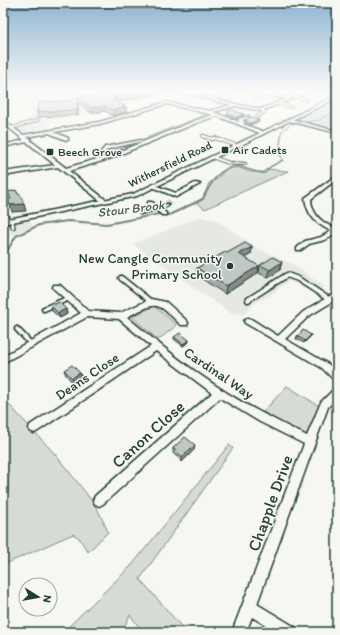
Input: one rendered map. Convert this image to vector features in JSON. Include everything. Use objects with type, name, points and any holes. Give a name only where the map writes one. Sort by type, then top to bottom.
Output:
[{"type":"street","points":[[3,121],[29,140],[104,201]]},
{"type":"street","points":[[22,136],[108,121]]},
{"type":"street","points":[[66,170],[107,158],[199,121]]},
{"type":"street","points":[[234,121],[261,132]]},
{"type":"street","points":[[293,121],[337,132]]},
{"type":"street","name":"Withersfield Road","points":[[9,221],[135,195],[155,187],[261,132],[293,121]]},
{"type":"street","points":[[241,123],[249,124]]},
{"type":"street","points":[[49,131],[66,139]]},
{"type":"street","points":[[3,146],[29,140]]},
{"type":"street","points":[[107,158],[103,152],[110,146],[136,142],[148,142]]},
{"type":"street","points":[[3,174],[15,171],[44,170],[60,165]]},
{"type":"street","points":[[299,249],[307,242],[324,239],[336,232],[314,219],[308,207],[308,198],[337,177]]},
{"type":"street","points":[[142,213],[168,203],[176,195],[197,184]]},
{"type":"street","points":[[155,187],[176,195]]},
{"type":"street","points":[[150,203],[164,214]]},
{"type":"street","points":[[57,287],[86,314]]},
{"type":"street","points":[[279,340],[306,314],[333,298]]},
{"type":"street","points":[[3,360],[86,314],[121,316],[151,302],[163,304],[184,323]]},
{"type":"street","name":"Cardinal Way","points":[[121,316],[156,347],[219,393],[257,415],[310,442]]},
{"type":"street","points":[[248,321],[325,366],[337,377]]},
{"type":"street","name":"Deans Close","points":[[34,428],[156,347]]},
{"type":"street","name":"Canon Close","points":[[99,500],[219,393]]},
{"type":"street","name":"Chapple Drive","points":[[239,632],[324,404],[336,393]]},
{"type":"street","points":[[249,607],[290,632]]},
{"type":"lane","points":[[12,128],[36,121]]},
{"type":"lane","points":[[203,136],[212,139],[215,138],[235,145]]},
{"type":"lane","points":[[212,157],[229,163],[245,164]]},
{"type":"lane","points":[[248,300],[279,279],[288,275],[333,298]]},
{"type":"lane","points":[[121,278],[151,302]]},
{"type":"lane","points":[[44,309],[69,298]]},
{"type":"lane","points":[[17,329],[31,344]]},
{"type":"shaded area","points":[[25,121],[52,121],[47,122],[47,126],[50,128],[23,133],[13,125]]},
{"type":"shaded area","points":[[190,121],[200,121],[147,141],[138,141]]},
{"type":"shaded area","points":[[303,121],[337,121],[337,131]]},
{"type":"shaded area","points":[[237,167],[250,172],[263,172],[266,169],[288,171],[205,209],[196,202],[203,198],[209,183],[217,179],[225,170]]},
{"type":"shaded area","name":"New Cangle Community Primary School","points":[[200,217],[216,220],[255,247],[292,264],[325,287],[314,293],[289,281],[269,296],[259,300],[242,315],[238,312],[233,315],[133,244]]},
{"type":"shaded area","points":[[30,219],[32,227],[9,237],[3,250],[3,225]]},
{"type":"shaded area","points":[[154,306],[177,325],[158,340],[132,317]]},
{"type":"shaded area","points":[[287,386],[319,406],[306,436],[263,412]]},
{"type":"shaded area","points":[[3,398],[54,453],[98,510],[108,532],[88,552],[79,538],[73,534],[3,565],[3,497],[8,494],[9,475],[3,471]]},
{"type":"shaded area","points":[[229,445],[233,448],[140,579],[186,632],[143,632],[130,615],[122,632],[63,632],[132,565]]},
{"type":"building","points":[[246,121],[257,121],[250,123]]},
{"type":"building","points":[[16,190],[18,194],[20,194],[24,204],[10,205],[8,199],[11,199],[8,192]]},
{"type":"building","points":[[245,243],[252,247],[239,254],[259,266],[226,286],[197,268],[225,252],[227,253]]},
{"type":"building","points":[[273,257],[282,262],[270,270],[260,265]]},
{"type":"building","points":[[59,302],[66,309],[58,313],[51,306]]},
{"type":"building","points":[[303,330],[311,335],[305,341],[297,336]]},
{"type":"building","points":[[180,333],[189,340],[183,344],[174,337]]},
{"type":"building","points":[[72,365],[80,373],[72,378],[64,370]]},
{"type":"building","points":[[185,437],[195,445],[182,457],[173,448]]},
{"type":"waterway","name":"Stour Brook","points":[[281,136],[281,132],[291,124],[315,121]]},
{"type":"waterway","name":"Stour Brook","points":[[205,195],[214,179],[228,168],[240,167],[265,173],[270,167],[283,160],[279,153],[281,136]]},
{"type":"waterway","name":"Stour Brook","points":[[3,258],[16,236],[39,225],[68,221],[107,224],[159,214],[169,215],[203,199],[205,194]]},
{"type":"tunnel","points":[[166,205],[170,201]]},
{"type":"place","name":"Air Cadets","points":[[225,150]]},
{"type":"place","name":"Beech Grove","points":[[50,152]]},
{"type":"place","name":"New Cangle Community Primary School","points":[[230,266]]}]
